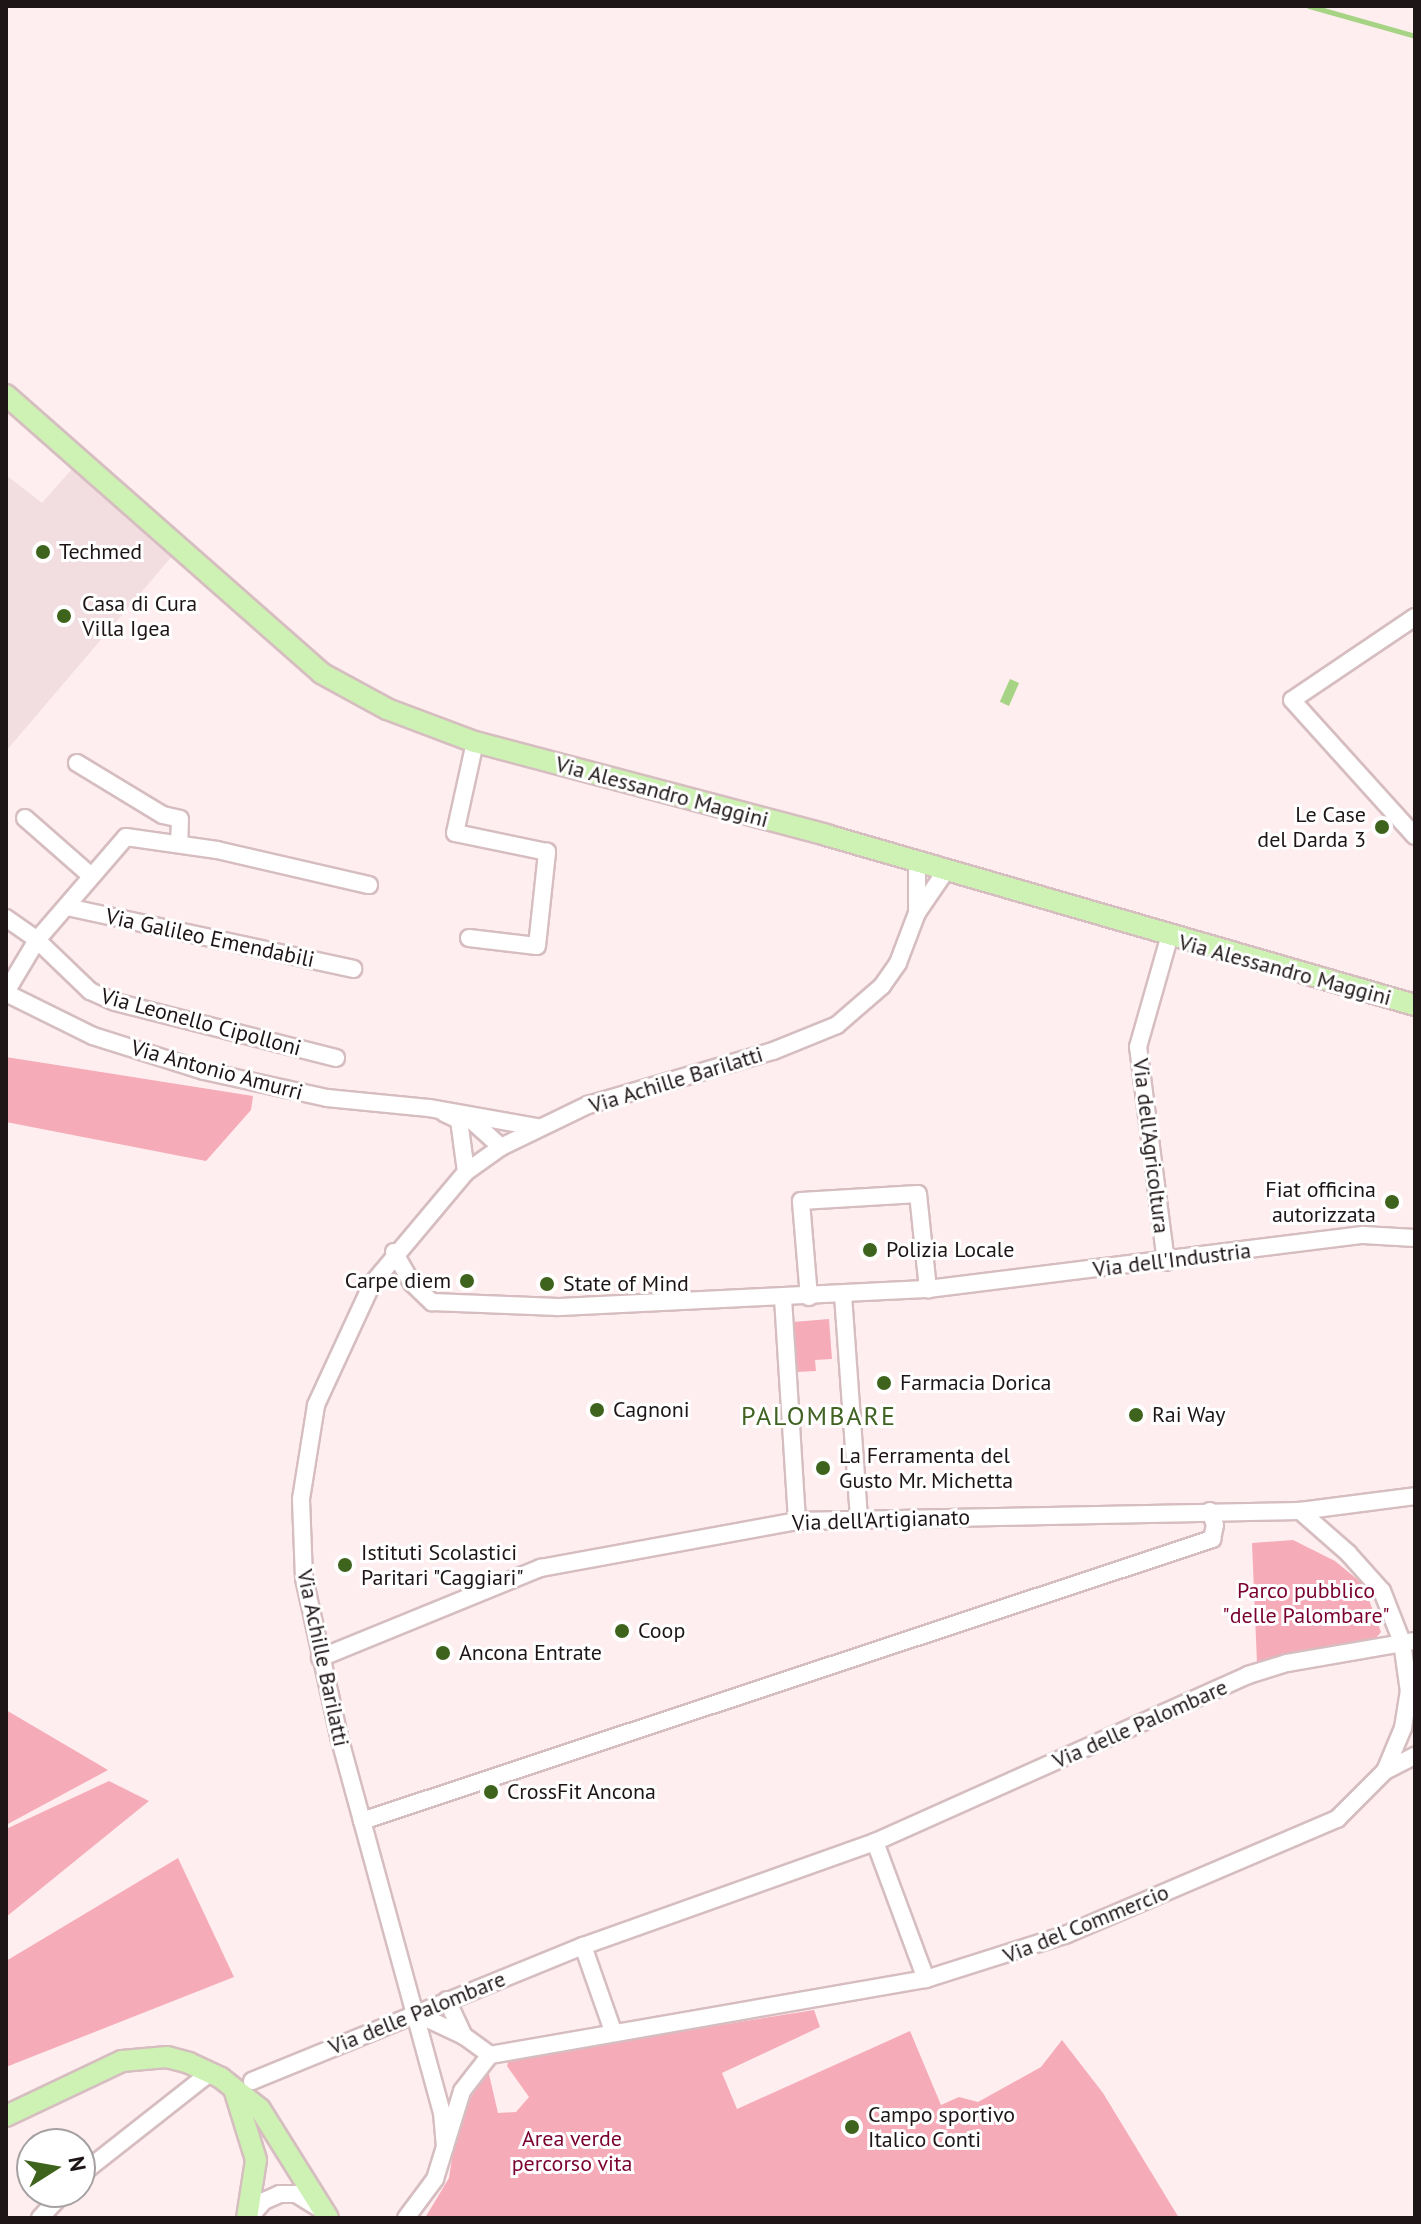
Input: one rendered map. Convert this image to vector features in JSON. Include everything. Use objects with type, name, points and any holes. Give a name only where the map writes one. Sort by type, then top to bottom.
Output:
[{"type":"main road","name":"Via Alessandro Maggini","points":[[6,395],[321,673],[387,709],[475,742],[1415,1005]]},
{"type":"main road","points":[[6,2116],[122,2061],[167,2057],[211,2072],[231,2085],[272,2124],[326,2215]]},
{"type":"main road","points":[[231,2085],[250,2128],[256,2160],[248,2218]]},
{"type":"street","points":[[1415,617],[1292,700],[1415,836]]},
{"type":"street","points":[[469,938],[537,946],[547,852],[455,833],[475,742]]},
{"type":"street","points":[[77,763],[163,815],[180,819],[179,844]]},
{"type":"street","points":[[159,839],[163,815]]},
{"type":"street","name":"Via Galileo Emendabili","points":[[25,818],[91,876]]},
{"type":"street","name":"Via Galileo Emendabili","points":[[37,940],[126,837],[159,839],[369,885]]},
{"type":"street","name":"Via Achille Barilatti","points":[[917,864],[917,913]]},
{"type":"street","name":"Via Achille Barilatti","points":[[445,2147],[442,2113],[320,1658],[300,1533],[316,1405],[348,1329],[394,1252],[466,1172],[537,1127],[645,1085],[773,1051],[837,1025],[882,986],[898,963],[917,913],[945,872]]},
{"type":"street","name":"Via Galileo Emendabili","points":[[67,907],[353,969]]},
{"type":"street","name":"Via Leonello Cipolloni","points":[[6,918],[37,940],[90,991],[115,1002],[336,1058]]},
{"type":"street","name":"Via dell'Agricoltura","points":[[1166,1262],[1138,1047],[1169,938]]},
{"type":"street","points":[[6,992],[37,940]]},
{"type":"street","name":"Via Antonio Amurri","points":[[6,992],[93,1036],[204,1071],[327,1098],[439,1110],[488,1130],[501,1147]]},
{"type":"street","points":[[460,1117],[466,1172]]},
{"type":"street","name":"Via Antonio Amurri","points":[[460,1117],[537,1127]]},
{"type":"street","points":[[809,1297],[801,1201],[918,1194],[928,1289]]},
{"type":"street","name":"Via dell'Industria","points":[[394,1252],[412,1283],[432,1302],[452,1306],[783,1298],[928,1289],[1166,1262],[1363,1235],[1415,1238]]},
{"type":"street","points":[[843,1295],[859,1520]]},
{"type":"street","points":[[783,1298],[797,1521]]},
{"type":"street","name":"Via dell'Artigianato","points":[[320,1658],[541,1568],[797,1521],[1300,1511],[1415,1496]]},
{"type":"street","points":[[362,1821],[1212,1539],[1215,1525],[1210,1511]]},
{"type":"street","name":"Via del Commercio","points":[[490,2055],[613,2031],[926,1979],[1065,1935],[1337,1819],[1385,1771],[1411,1731],[1408,1642],[1372,1577],[1300,1511]]},
{"type":"street","name":"Via delle Palombare","points":[[252,2081],[583,1946],[875,1842],[1248,1675],[1408,1642]]},
{"type":"street","points":[[1385,1771],[1415,1756]]},
{"type":"street","points":[[875,1842],[926,1979]]},
{"type":"street","points":[[583,1946],[613,2031]]},
{"type":"street","points":[[447,2000],[464,2036]]},
{"type":"street","points":[[415,2013],[464,2036],[490,2055]]},
{"type":"street","name":"Via Achille Barilatti","points":[[405,2217],[435,2179],[462,2091],[490,2055]]},
{"type":"street","points":[[96,2162],[211,2072]]},
{"type":"street","points":[[248,2218],[264,2201],[280,2194],[296,2194],[326,2215]]},
{"type":"shaded area","name":"Casa di Cura Villa Igea","points":[[72,469],[173,555],[6,751],[6,475],[42,503]]},
{"type":"shaded area","points":[[1010,679],[1019,683],[1009,706],[1000,702]]},
{"type":"green space","points":[[6,1057],[253,1096],[251,1110],[206,1161],[6,1122]]},
{"type":"green space","points":[[829,1319],[832,1359],[815,1360],[816,1371],[796,1372],[793,1322]]},
{"type":"green space","name":"Parco pubblico \"delle Palombare\"","points":[[1293,1540],[1335,1561],[1363,1584],[1381,1632],[1375,1639],[1257,1663],[1252,1543]]},
{"type":"green space","points":[[6,1710],[108,1770],[6,1825]]},
{"type":"green space","points":[[109,1781],[149,1801],[6,1917],[6,1829]]},
{"type":"green space","points":[[178,1858],[234,1977],[6,2067],[6,1961]]},
{"type":"green space","name":"Area verde percorso vita","points":[[814,2010],[820,2027],[722,2073],[737,2109],[910,2031],[941,2105],[959,2097],[978,2102],[1041,2067],[1062,2040],[1103,2093],[1179,2218],[425,2218],[449,2178],[458,2118],[488,2070],[498,2113],[516,2112],[529,2097],[507,2066],[509,2059]]},
{"type":"waterway","points":[[1309,6],[1415,36]]},
{"type":"place","name":"Techmed","points":[[43,552]]},
{"type":"place","name":"Casa di Cura Villa Igea","points":[[64,616]]},
{"type":"place","name":"Le Case del Darda 3","points":[[1382,827]]},
{"type":"place","name":"Fiat officina autorizzata","points":[[1392,1202]]},
{"type":"place","name":"Polizia Locale","points":[[870,1250]]},
{"type":"place","name":"Carpe diem","points":[[467,1281]]},
{"type":"place","name":"State of Mind","points":[[547,1284]]},
{"type":"place","name":"Farmacia Dorica","points":[[884,1383]]},
{"type":"place","name":"Cagnoni","points":[[597,1410]]},
{"type":"place","name":"Rai Way","points":[[1136,1415]]},
{"type":"place","name":"La Ferramenta del Gusto Mr. Michetta","points":[[823,1468]]},
{"type":"place","name":"Istituti Scolastici Paritari \"Caggiari\"","points":[[345,1565]]},
{"type":"place","name":"Coop","points":[[622,1631]]},
{"type":"place","name":"Ancona Entrate","points":[[443,1653]]},
{"type":"place","name":"CrossFit Ancona","points":[[491,1792]]},
{"type":"place","name":"Campo sportivo Italico Conti","points":[[852,2127]]},
{"type":"district","name":"PALOMBARE","points":[[819,1416]]}]
